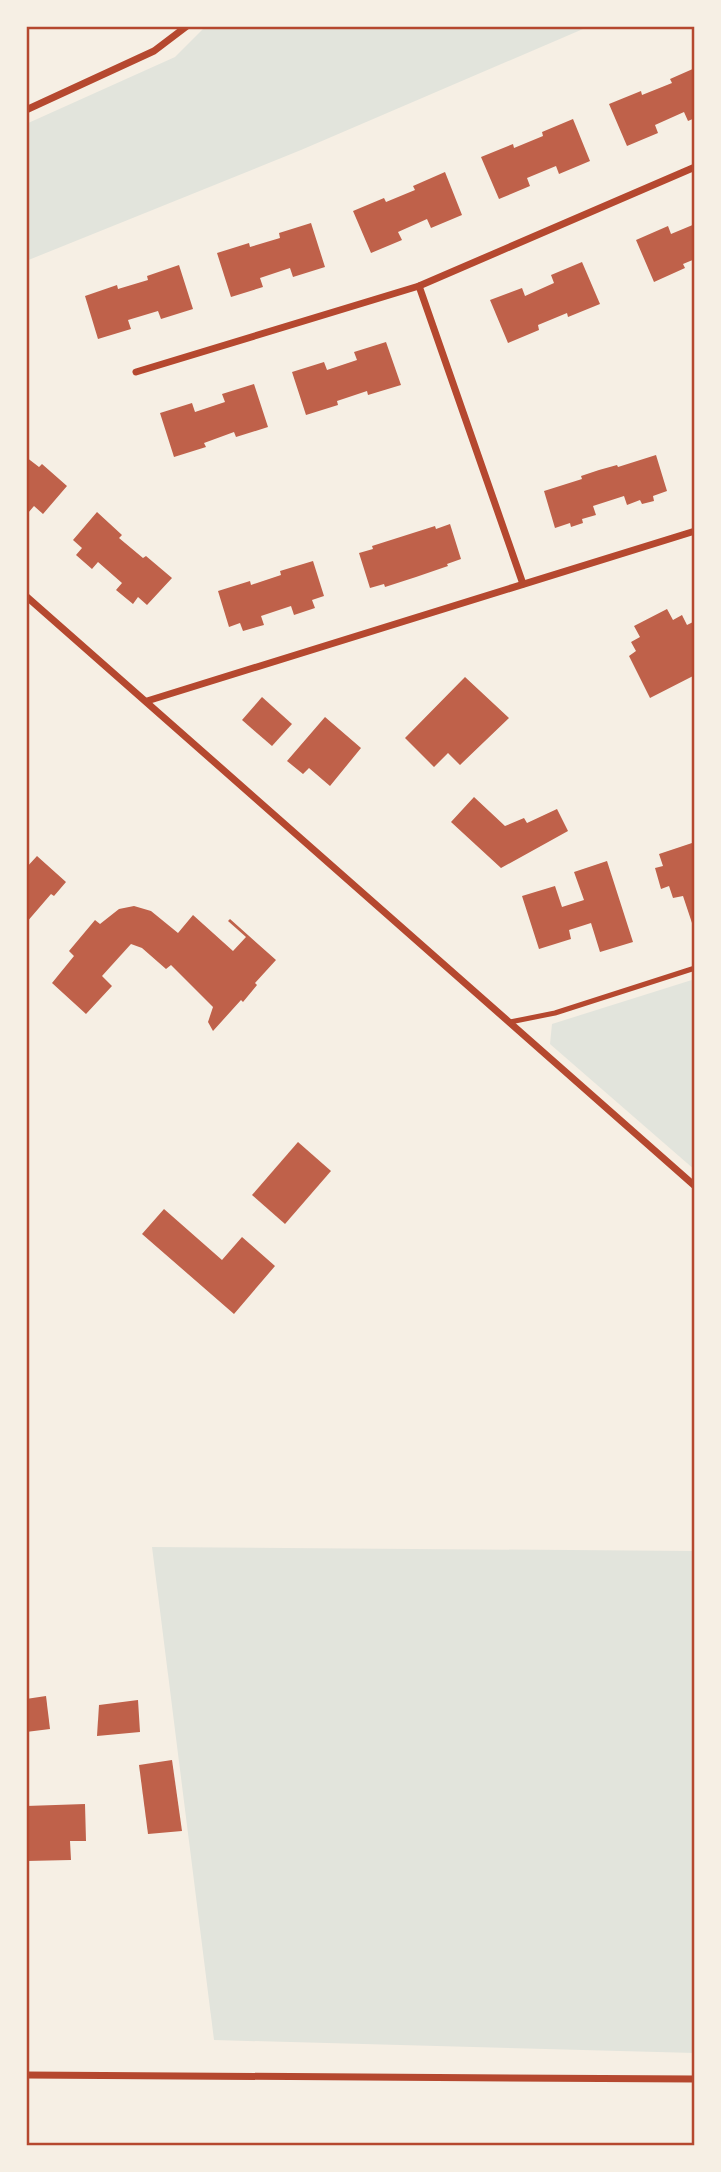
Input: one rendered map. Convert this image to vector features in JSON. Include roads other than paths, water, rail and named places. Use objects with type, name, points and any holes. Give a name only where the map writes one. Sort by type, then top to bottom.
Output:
[{"type":"street","points":[[26,110],[154,51],[187,26]]},
{"type":"street","points":[[136,372],[419,286],[695,167]]},
{"type":"street","points":[[419,286],[523,584]]},
{"type":"street","points":[[147,701],[695,531]]},
{"type":"street","points":[[26,596],[695,1186]]},
{"type":"street","points":[[26,2075],[695,2079]]},
{"type":"lane","points":[[510,1022],[555,1013],[695,968]]}]
